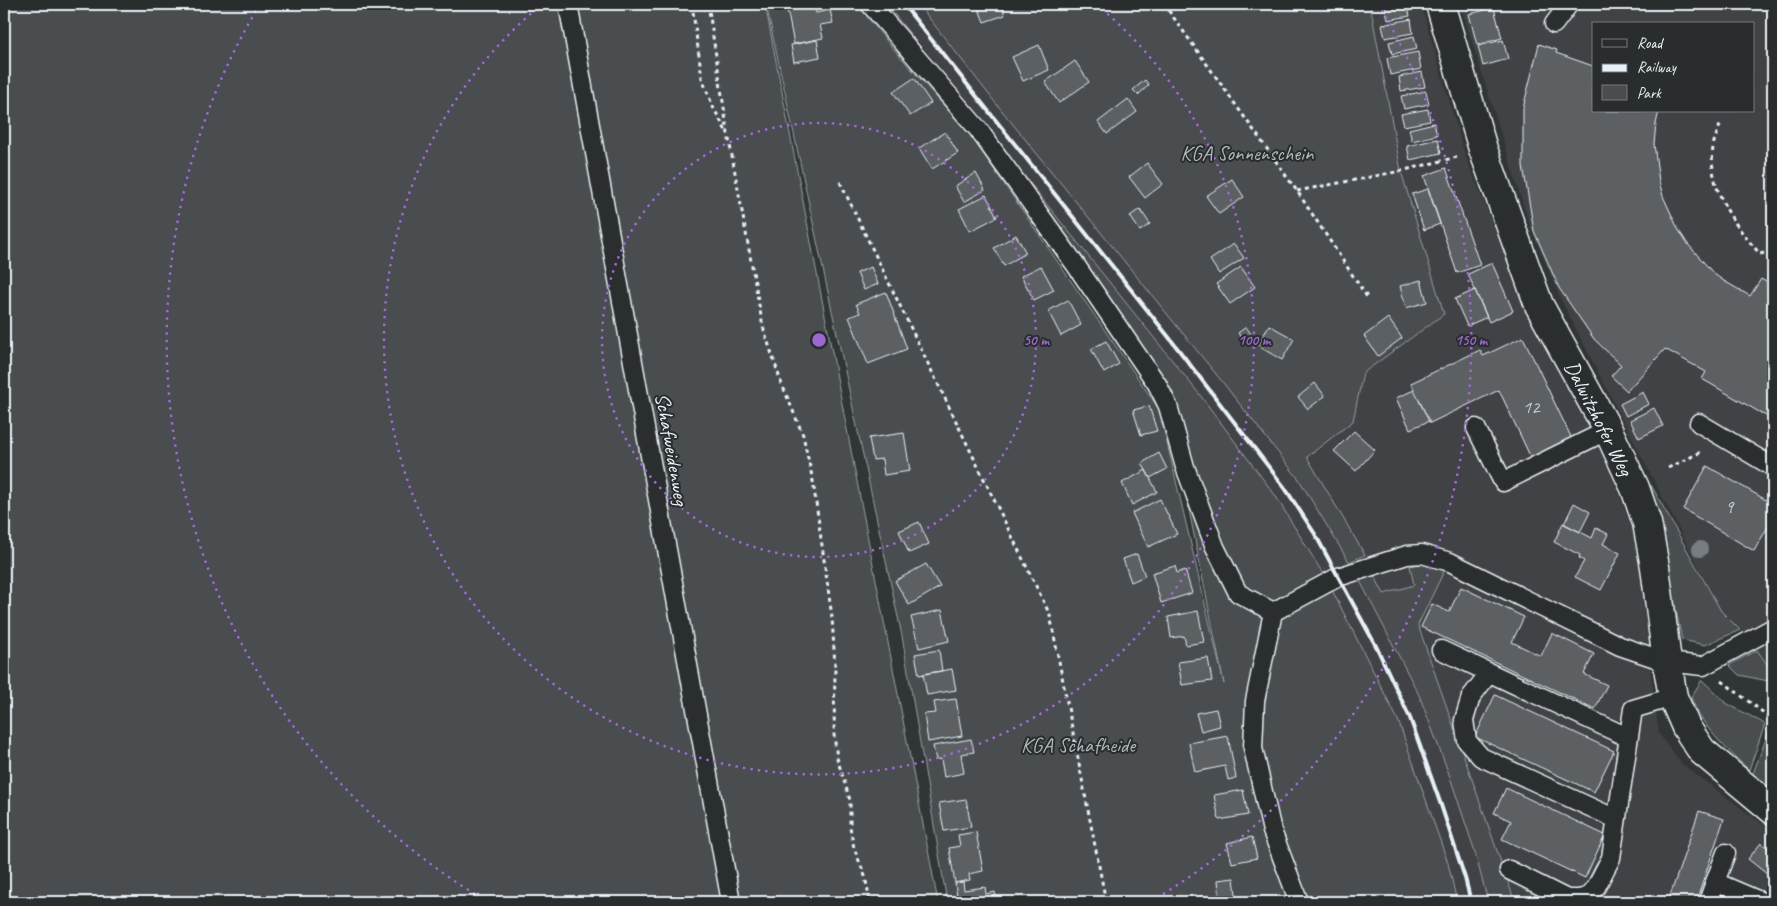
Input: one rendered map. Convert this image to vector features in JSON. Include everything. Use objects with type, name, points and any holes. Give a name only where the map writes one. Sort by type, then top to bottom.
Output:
[{"type":"street","name":"Dalwitzhofer Weg","points":[[1440,4],[1483,149],[1540,305],[1608,430],[1635,488],[1648,523],[1656,566],[1673,697],[1686,727],[1702,751],[1773,810]]},
{"type":"lane","name":"Schafweidenweg","points":[[568,4],[731,902]]},
{"type":"lane","points":[[870,4],[978,129],[1075,264],[1157,384],[1168,406],[1185,467],[1219,555],[1238,593],[1272,612]]},
{"type":"lane","points":[[1554,24],[1569,4]]},
{"type":"lane","points":[[1699,423],[1773,467]]},
{"type":"lane","points":[[1476,428],[1503,482],[1608,430]]},
{"type":"lane","points":[[1272,612],[1338,577],[1407,555],[1422,554],[1450,562],[1620,646],[1667,662],[1703,666],[1773,628]]},
{"type":"lane","points":[[1272,612],[1255,701],[1253,748],[1272,832],[1299,902]]},
{"type":"lane","points":[[1441,650],[1628,737]]},
{"type":"lane","points":[[1489,673],[1471,697],[1464,720],[1467,741],[1481,757],[1616,819]]},
{"type":"lane","points":[[1509,870],[1567,899],[1588,897],[1611,858],[1633,709],[1673,697]]},
{"type":"lane","points":[[1708,902],[1726,853]]},
{"type":"lane","points":[[1715,882],[1762,902]]},
{"type":"path","points":[[692,4],[702,78],[713,107],[728,134]]},
{"type":"path","points":[[708,4],[728,134],[763,327],[781,382],[802,435],[813,481],[832,617],[835,666],[834,735],[837,758],[850,800],[850,827],[854,848],[865,876],[870,902]]},
{"type":"path","points":[[1174,4],[1164,5],[1297,191],[1367,297]]},
{"type":"path","points":[[1720,125],[1713,145],[1713,159],[1715,180],[1723,204],[1728,214],[1760,254],[1773,251]]},
{"type":"path","points":[[1297,191],[1401,171],[1483,149]]},
{"type":"path","points":[[840,182],[1050,615],[1106,902]]},
{"type":"path","points":[[1668,468],[1727,440]]},
{"type":"path","points":[[1703,666],[1773,720]]},
{"type":"shaded area","points":[[886,4],[918,4],[1298,478],[1349,562],[1324,575],[1275,495],[1200,395]]},
{"type":"shaded area","points":[[1370,4],[1421,4],[1465,155],[1531,318],[1602,449],[1632,528],[1642,567],[1650,666],[1659,734],[1682,764],[1773,832],[1773,902],[1515,902],[1418,625],[1445,570],[1410,566],[1414,585],[1384,594],[1365,555],[1307,457],[1353,421],[1363,373],[1444,314],[1401,171]]},
{"type":"shaded area","points":[[1460,4],[1773,4],[1773,673],[1751,640],[1721,611],[1562,302],[1531,229]]},
{"type":"shaded area","points":[[1359,579],[1419,695],[1449,774],[1474,849],[1488,902],[1457,902],[1448,863],[1398,720],[1333,591]]},
{"type":"green space","points":[[4,4],[765,4],[938,902],[4,902]]},
{"type":"green space","name":"KGA Schafheide","points":[[766,4],[857,4],[890,45],[971,136],[1159,409],[1224,684],[1168,406],[1075,264],[870,4],[886,4],[1200,395],[1275,495],[1328,582],[1398,720],[1448,863],[1457,902],[947,902],[902,636]]},
{"type":"green space","name":"KGA Sonnenschein","points":[[918,4],[1370,4],[1401,171],[1444,314],[1363,373],[1353,421],[1307,457],[1365,555],[1349,562],[1298,478]]},
{"type":"green space","points":[[1651,485],[1721,611],[1740,630],[1705,645],[1682,640]]},
{"type":"green space","points":[[1426,563],[1445,569],[1418,625],[1515,902],[1488,902],[1474,849],[1449,774],[1419,695],[1359,579],[1373,573],[1384,594],[1414,585],[1410,566]]},
{"type":"green space","points":[[1757,650],[1773,673],[1773,682],[1739,675],[1729,665]]},
{"type":"green space","points":[[1702,680],[1726,703],[1765,724],[1749,770],[1715,737],[1701,718],[1691,697]]},
{"type":"green space","points":[[1770,728],[1773,729],[1773,792],[1752,776]]},
{"type":"building","points":[[786,4],[814,4],[816,13],[830,10],[833,23],[820,25],[823,38],[794,44]]},
{"type":"building","points":[[977,4],[1001,4],[1005,15],[984,22]]},
{"type":"building","points":[[1407,4],[1410,16],[1388,20],[1385,6]]},
{"type":"building","points":[[1494,8],[1502,38],[1477,45],[1469,14]]},
{"type":"building","points":[[1411,19],[1413,33],[1385,38],[1382,25]]},
{"type":"building","points":[[1414,36],[1417,49],[1392,54],[1389,42]]},
{"type":"building","points":[[817,40],[820,57],[794,62],[791,45]]},
{"type":"building","points":[[1503,40],[1508,59],[1483,66],[1478,46]]},
{"type":"building","points":[[1539,44],[1557,50],[1556,53],[1592,66],[1592,112],[1659,112],[1654,144],[1659,181],[1663,196],[1678,229],[1687,243],[1714,274],[1750,296],[1761,279],[1773,286],[1773,420],[1702,379],[1706,372],[1665,349],[1627,391],[1611,376],[1621,365],[1594,339],[1559,288],[1534,231],[1523,166],[1523,108]]},
{"type":"building","points":[[1039,45],[1049,70],[1023,81],[1012,57]]},
{"type":"building","points":[[1418,52],[1421,69],[1390,75],[1387,58]]},
{"type":"building","points":[[1075,61],[1089,82],[1059,103],[1045,82]]},
{"type":"building","points":[[1422,72],[1425,87],[1401,91],[1399,77]]},
{"type":"building","points":[[914,78],[931,103],[910,116],[893,92]]},
{"type":"building","points":[[1145,80],[1149,85],[1138,95],[1133,90]]},
{"type":"building","points":[[1426,91],[1429,104],[1404,109],[1401,96]]},
{"type":"building","points":[[1128,99],[1137,112],[1107,134],[1098,122]]},
{"type":"building","points":[[1428,109],[1430,121],[1404,126],[1401,114]]},
{"type":"building","points":[[1434,123],[1437,135],[1412,141],[1409,129]]},
{"type":"building","points":[[945,132],[958,153],[932,169],[919,148]]},
{"type":"building","points":[[1438,139],[1441,153],[1410,160],[1407,146]]},
{"type":"building","points":[[1147,163],[1163,184],[1145,198],[1129,177]]},
{"type":"building","points":[[1446,168],[1480,265],[1457,273],[1424,176]]},
{"type":"building","points":[[976,173],[985,190],[964,202],[955,186]]},
{"type":"building","points":[[1232,179],[1244,197],[1219,214],[1206,196]]},
{"type":"building","points":[[1428,189],[1440,224],[1424,230],[1412,194]]},
{"type":"building","points":[[986,195],[997,217],[970,231],[959,209]]},
{"type":"building","points":[[1140,209],[1150,224],[1140,231],[1130,216]]},
{"type":"building","points":[[1016,235],[1026,253],[1004,266],[994,248]]},
{"type":"building","points":[[1234,244],[1244,258],[1219,274],[1210,260]]},
{"type":"building","points":[[1492,263],[1513,311],[1489,322],[1468,274]]},
{"type":"building","points":[[1041,266],[1054,290],[1034,300],[1021,276]]},
{"type":"building","points":[[871,267],[878,284],[864,290],[857,273]]},
{"type":"building","points":[[1241,267],[1255,287],[1230,304],[1216,284]]},
{"type":"building","points":[[1421,280],[1427,302],[1406,308],[1400,286]]},
{"type":"building","points":[[1475,290],[1487,317],[1467,326],[1455,299]]},
{"type":"building","points":[[886,292],[907,349],[868,364],[849,317],[860,313],[856,304]]},
{"type":"building","points":[[1068,300],[1081,325],[1061,336],[1048,311]]},
{"type":"building","points":[[1388,318],[1402,338],[1378,356],[1364,336]]},
{"type":"building","points":[[1269,325],[1294,339],[1282,360],[1258,346]]},
{"type":"building","points":[[1246,327],[1254,338],[1246,344],[1238,333]]},
{"type":"building","points":[[1523,337],[1572,439],[1531,458],[1499,390],[1430,423],[1411,383],[1480,350],[1483,356]]},
{"type":"building","points":[[1106,341],[1119,364],[1104,373],[1091,349]]},
{"type":"building","points":[[1315,383],[1325,396],[1308,409],[1298,397]]},
{"type":"building","points":[[1414,390],[1429,421],[1410,429],[1396,398]]},
{"type":"building","points":[[1643,392],[1649,404],[1626,416],[1620,404]]},
{"type":"building","points":[[1149,406],[1157,431],[1141,435],[1133,410]]},
{"type":"building","points":[[1654,408],[1663,426],[1639,438],[1630,420]]},
{"type":"building","points":[[1354,431],[1375,450],[1356,471],[1334,451]]},
{"type":"building","points":[[904,433],[910,471],[884,475],[882,459],[873,460],[869,438]]},
{"type":"building","points":[[1159,453],[1167,469],[1150,478],[1142,463]]},
{"type":"building","points":[[1707,466],[1773,504],[1773,518],[1754,551],[1683,509]]},
{"type":"building","points":[[1146,470],[1157,492],[1132,505],[1122,483]]},
{"type":"building","points":[[1160,499],[1177,534],[1148,547],[1132,513]]},
{"type":"building","points":[[1574,503],[1590,512],[1580,532],[1564,524]]},
{"type":"building","points":[[919,522],[929,544],[909,553],[899,531]]},
{"type":"building","points":[[1563,523],[1592,538],[1596,528],[1608,534],[1603,544],[1620,553],[1601,590],[1575,577],[1584,561],[1579,558],[1580,555],[1554,542]]},
{"type":"building","points":[[1137,554],[1145,576],[1131,582],[1123,559]]},
{"type":"building","points":[[926,564],[940,587],[909,605],[895,581]]},
{"type":"building","points":[[1175,566],[1177,573],[1185,570],[1192,593],[1161,603],[1152,573]]},
{"type":"building","points":[[1461,587],[1524,617],[1512,642],[1541,656],[1552,633],[1594,654],[1584,674],[1607,685],[1595,709],[1421,627],[1432,604],[1449,612]]},
{"type":"building","points":[[942,610],[949,641],[919,648],[911,617]]},
{"type":"building","points":[[1198,611],[1204,642],[1186,645],[1184,636],[1171,638],[1168,617]]},
{"type":"building","points":[[939,650],[942,671],[919,675],[915,654]]},
{"type":"building","points":[[1208,658],[1212,681],[1182,685],[1178,662]]},
{"type":"building","points":[[952,669],[956,690],[927,695],[923,674]]},
{"type":"building","points":[[1495,695],[1614,751],[1594,792],[1475,737]]},
{"type":"building","points":[[956,699],[962,736],[928,742],[924,714],[936,713],[934,702]]},
{"type":"building","points":[[1216,709],[1220,726],[1201,731],[1196,713]]},
{"type":"building","points":[[1228,736],[1236,778],[1228,780],[1225,766],[1195,772],[1189,743]]},
{"type":"building","points":[[971,739],[974,752],[961,754],[964,773],[944,777],[941,759],[936,760],[933,746]]},
{"type":"building","points":[[1506,788],[1605,835],[1585,878],[1502,839],[1511,821],[1494,813]]},
{"type":"building","points":[[1243,790],[1248,815],[1219,820],[1214,795]]},
{"type":"building","points":[[966,799],[971,827],[944,831],[939,803]]},
{"type":"building","points":[[1699,811],[1724,819],[1696,902],[1668,902]]},
{"type":"building","points":[[976,832],[983,871],[969,874],[970,880],[955,883],[949,848],[960,846],[958,835]]},
{"type":"building","points":[[1252,837],[1257,858],[1232,863],[1227,843]]},
{"type":"building","points":[[1761,843],[1773,852],[1773,879],[1748,859]]},
{"type":"building","points":[[1234,878],[1237,902],[1220,902],[1218,880]]},
{"type":"building","points":[[963,882],[964,890],[985,887],[986,894],[995,892],[997,902],[958,902],[955,883]]},
{"type":"railway","points":[[903,4],[1168,336],[1285,488],[1315,534],[1376,646],[1410,718],[1441,805],[1471,902]]}]
